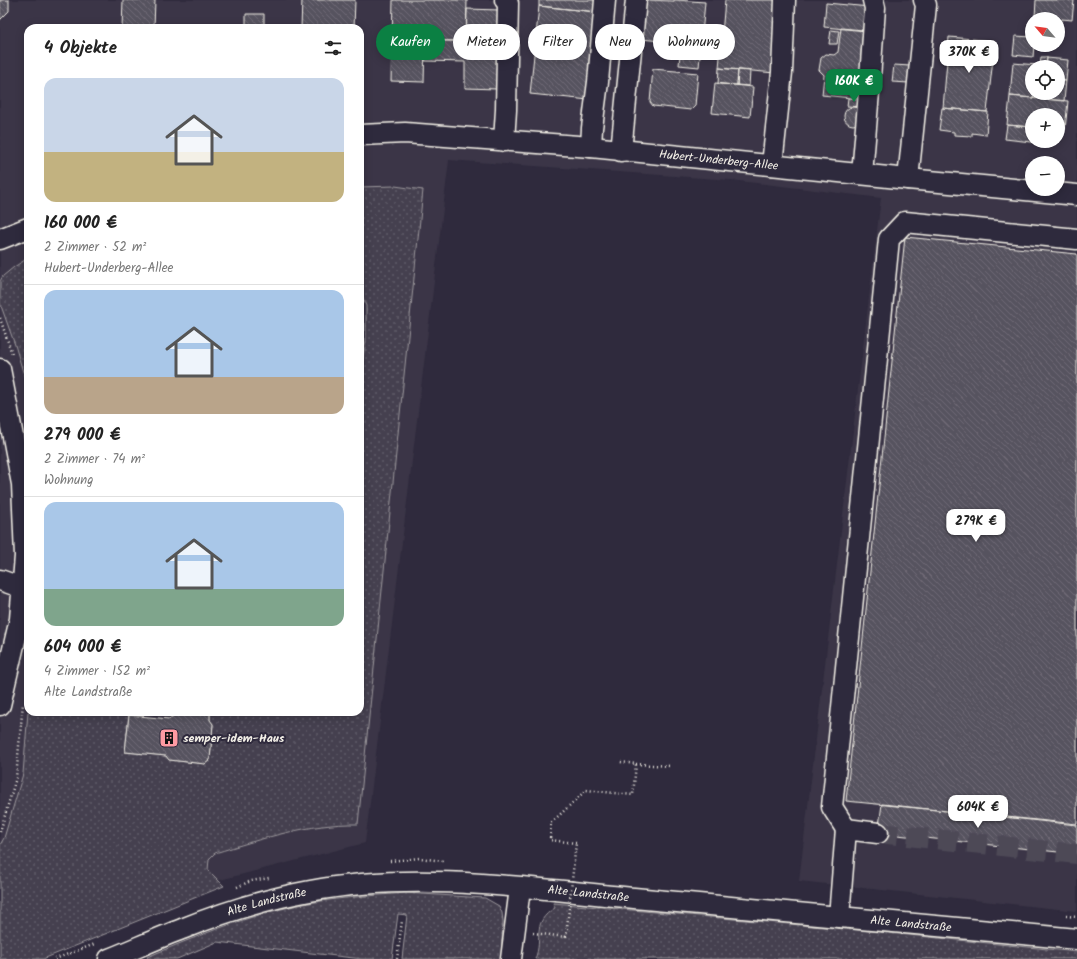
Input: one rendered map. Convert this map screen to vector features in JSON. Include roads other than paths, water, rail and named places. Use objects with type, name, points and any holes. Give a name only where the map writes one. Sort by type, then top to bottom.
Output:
[{"type":"street","points":[[504,140],[508,3],[505,0]]},
{"type":"street","points":[[591,147],[605,0]]},
{"type":"street","points":[[621,151],[636,0]]},
{"type":"street","points":[[772,165],[782,72],[785,0]]},
{"type":"street","points":[[862,174],[875,8],[873,0]]},
{"type":"street","points":[[908,180],[926,5],[924,0]]},
{"type":"street","name":"Hubert-Underberg-Allee","points":[[364,135],[405,133],[591,147],[862,174],[908,180],[1077,195]]},
{"type":"street","points":[[839,917],[846,830],[832,807],[889,239],[906,222],[1077,239]]},
{"type":"street","points":[[0,239],[24,230]]},
{"type":"street","points":[[0,369],[22,484],[24,532]]},
{"type":"street","points":[[0,705],[20,619],[24,572]]},
{"type":"street","points":[[0,580],[23,588]]},
{"type":"street","points":[[846,830],[878,833]]},
{"type":"street","name":"Alte Landstraße","points":[[109,959],[184,928],[247,906],[312,890],[381,882],[418,881],[520,888],[1077,939]]},
{"type":"street","points":[[512,959],[520,888]]},
{"type":"tunnel","points":[[878,833],[1077,854]]},
{"type":"place","name":"semper-idem-Haus","points":[[169,738]]}]
